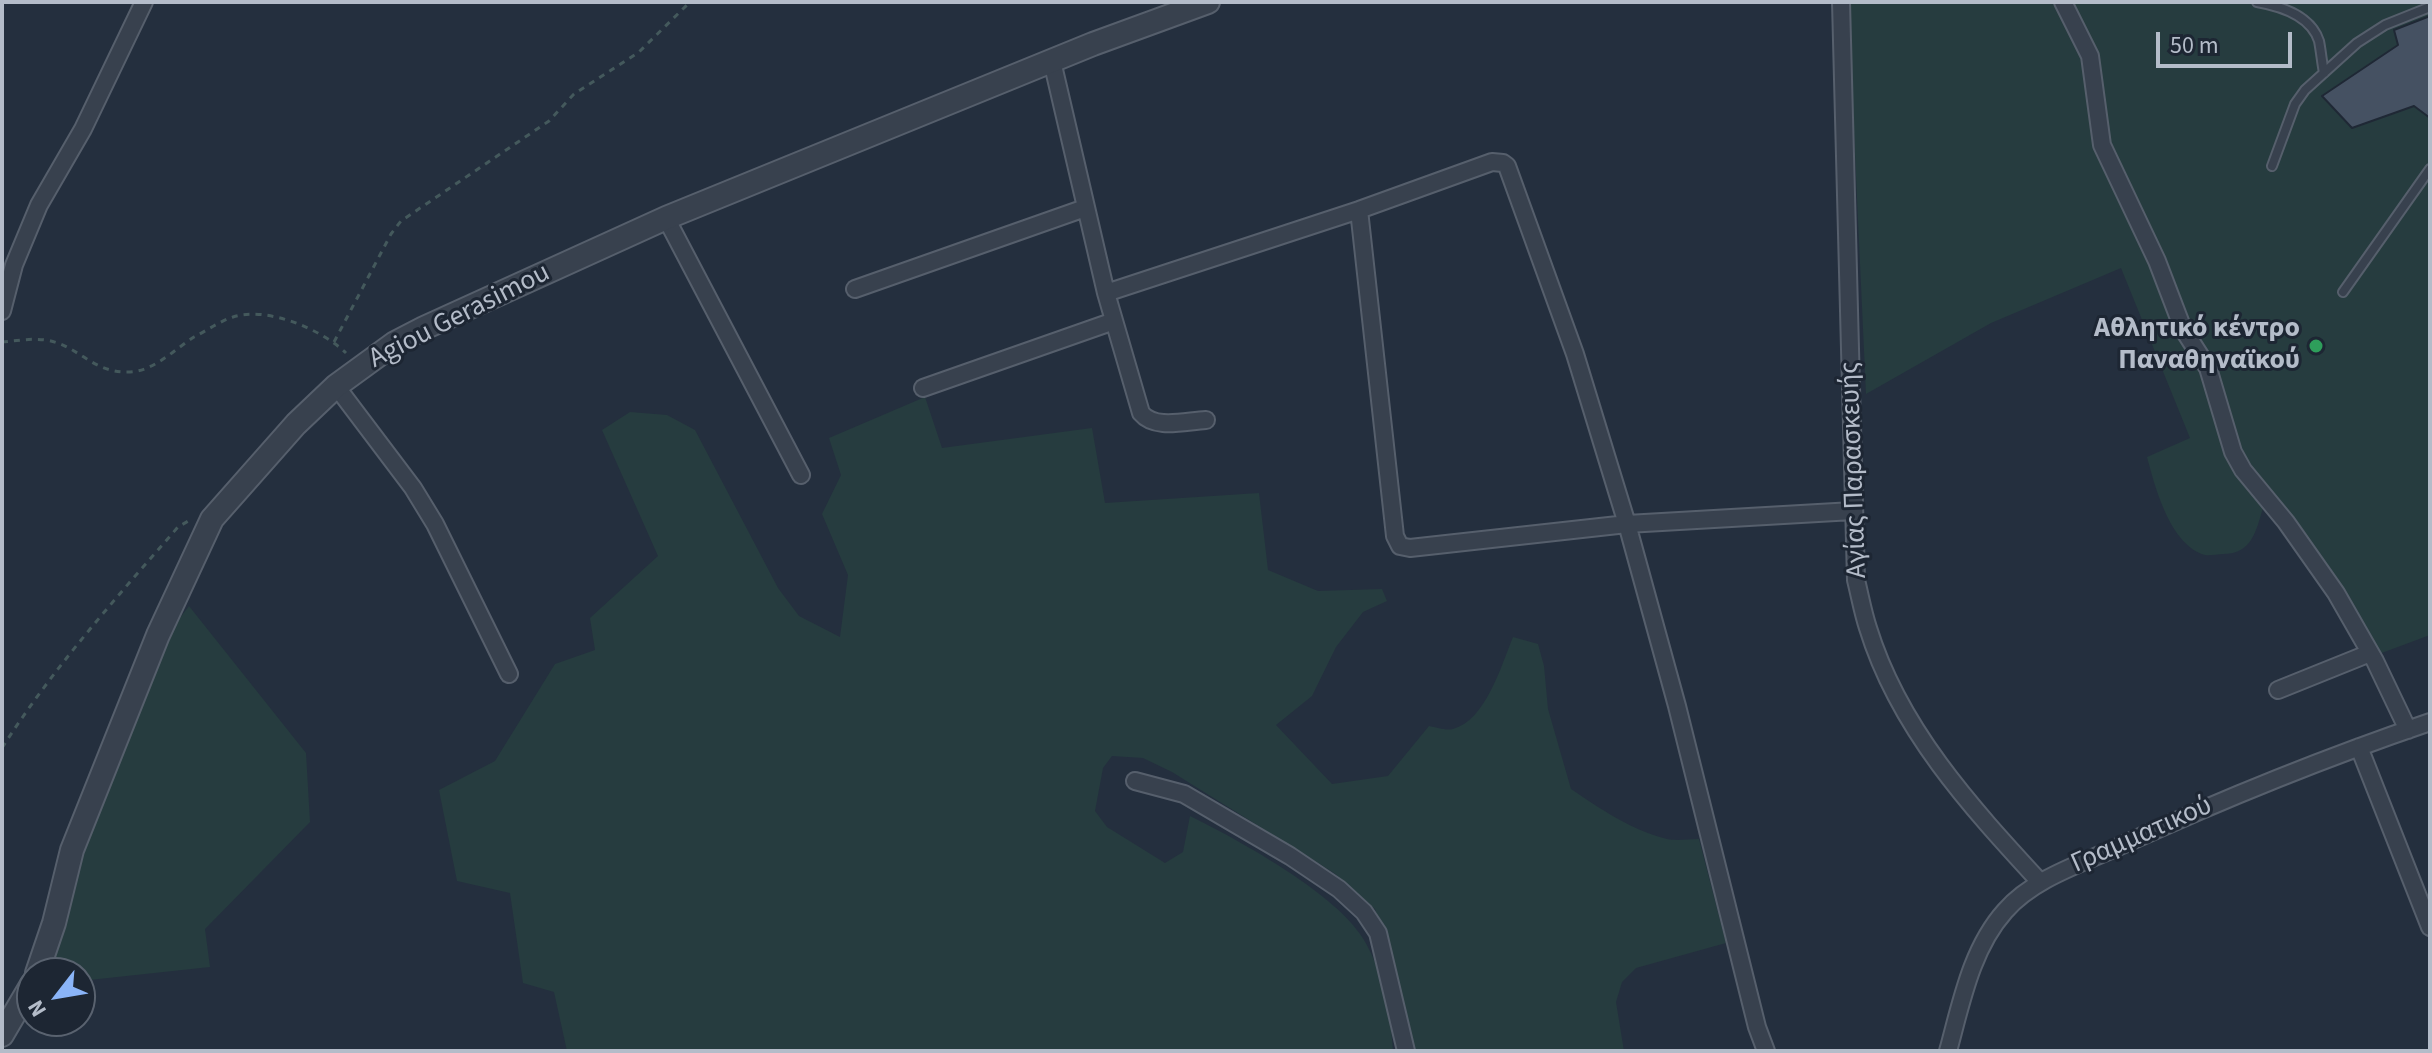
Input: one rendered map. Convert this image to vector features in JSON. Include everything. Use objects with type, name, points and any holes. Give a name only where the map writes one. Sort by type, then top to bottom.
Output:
[{"type":"street","points":[[2,311],[14,265],[39,205],[83,129],[144,2]]},
{"type":"street","name":"Agiou Gerasimou","points":[[42,957],[72,850],[158,635],[212,519],[296,424],[360,366],[424,328],[666,218],[1178,8],[1208,2]]},
{"type":"street","name":"Αγίας Παρασκευής","points":[[1841,2],[1856,580],[1868,629],[1904,709],[1950,780],[2040,882]]},
{"type":"street","points":[[2063,2],[2090,56],[2102,145],[2157,261],[2183,329],[2208,368],[2233,452],[2243,470],[2278,512],[2336,593],[2408,730]]},
{"type":"street","points":[[1052,61],[1106,293],[1141,413],[1147,420],[1156,423],[1206,420]]},
{"type":"street","points":[[1106,293],[1359,210],[1492,162],[1507,166],[1575,354],[1627,524],[1677,706],[1757,1027],[1766,1051]]},
{"type":"street","points":[[855,289],[1085,208]]},
{"type":"street","points":[[1359,210],[1395,536],[1400,546],[1410,548],[1627,524],[1853,511]]},
{"type":"street","points":[[666,218],[801,475]]},
{"type":"street","points":[[923,388],[1114,321]]},
{"type":"street","points":[[336,386],[413,488],[435,524],[509,674]]},
{"type":"street","points":[[2278,690],[2370,653]]},
{"type":"street","name":"Γραμματικού","points":[[1948,1051],[1963,995],[1981,946],[2005,911],[2040,882],[2223,799],[2430,722]]},
{"type":"street","points":[[2359,747],[2430,927]]},
{"type":"street","points":[[1135,781],[1184,794],[1290,856],[1339,889],[1364,912],[1378,933],[1406,1051]]},
{"type":"street","points":[[2,1035],[16,1011]]},
{"type":"lane","points":[[2257,2],[2280,7],[2305,22],[2318,38],[2324,73]]},
{"type":"lane","points":[[2272,166],[2295,104],[2324,73],[2357,43],[2385,25],[2430,7]]},
{"type":"lane","points":[[2343,292],[2430,169]]},
{"type":"path","points":[[334,342],[391,234],[401,221],[549,121],[574,94],[639,52],[690,2]]},
{"type":"path","points":[[2,342],[47,340],[74,351],[99,368],[131,372],[158,362],[234,317],[275,316],[334,342],[360,366]]},
{"type":"path","points":[[2,748],[83,636],[178,527],[189,520],[212,519]]},
{"type":"green space","points":[[1848,2],[2057,2],[2082,60],[2099,151],[2204,374],[2231,463],[2263,508],[2247,546],[2233,553],[2207,555],[2182,540],[2166,514],[2147,457],[2190,438],[2121,268],[1991,323],[1866,394]]},
{"type":"green space","name":"Αθλητικό κέντρο Παναθηναϊκού","points":[[2071,2],[2430,2],[2430,635],[2379,654],[2244,461],[2237,446],[2219,374],[2186,318],[2115,162]]},
{"type":"green space","points":[[925,397],[942,448],[1092,428],[1105,503],[1259,493],[1268,570],[1318,591],[1382,589],[1387,601],[1363,612],[1336,647],[1312,696],[1276,725],[1332,784],[1388,776],[1429,726],[1453,729],[1465,724],[1475,715],[1491,690],[1513,637],[1538,644],[1544,666],[1548,709],[1571,789],[1629,825],[1654,835],[1671,840],[1699,839],[1726,943],[1636,968],[1622,982],[1616,1002],[1624,1051],[1412,1051],[1375,909],[1334,873],[1172,772],[1143,758],[1112,756],[1103,768],[1095,811],[1107,827],[1165,863],[1183,852],[1190,816],[1282,868],[1346,918],[1368,946],[1380,975],[1393,1051],[567,1051],[554,992],[523,983],[510,893],[457,881],[439,790],[495,761],[555,664],[595,650],[590,618],[658,556],[602,430],[630,412],[667,415],[695,430],[778,588],[799,616],[840,637],[848,575],[822,514],[841,475],[829,438]]},
{"type":"green space","points":[[189,606],[306,753],[310,822],[205,929],[210,967],[96,979],[96,957],[55,957],[75,865],[90,837],[176,623]]},
{"type":"building","points":[[2430,16],[2430,118],[2414,106],[2352,128],[2322,96],[2398,45],[2394,30]]},
{"type":"place","name":"Αθλητικό κέντρο Παναθηναϊκού","points":[[2316,346]]}]
